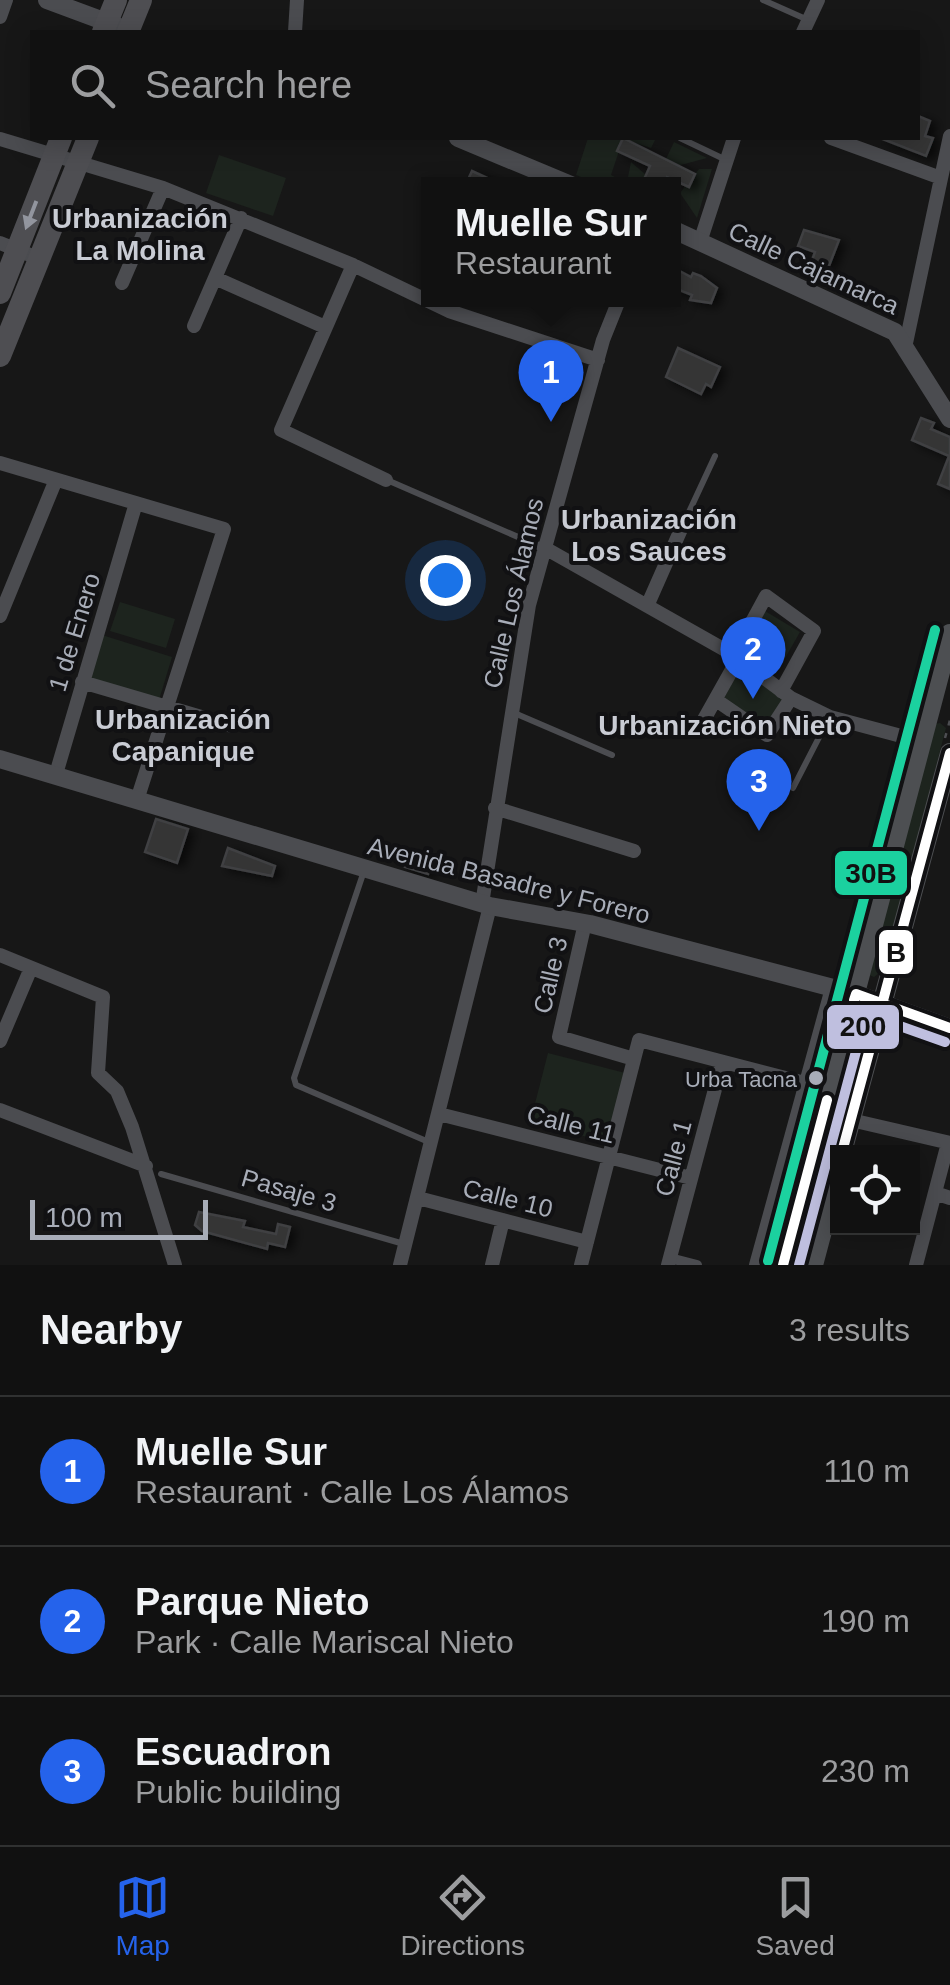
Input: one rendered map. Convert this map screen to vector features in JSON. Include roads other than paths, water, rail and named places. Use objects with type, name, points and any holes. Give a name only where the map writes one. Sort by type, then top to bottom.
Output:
[{"type":"highway","points":[[116,0],[121,30]]},
{"type":"highway","points":[[121,30],[141,0]]},
{"type":"highway","points":[[0,356],[87,140]]},
{"type":"highway","points":[[0,293],[9,247],[57,148]]},
{"type":"main road","points":[[784,1265],[950,634]]},
{"type":"main road","points":[[928,710],[949,722]]},
{"type":"main road","points":[[844,1145],[950,752]]},
{"type":"main road","points":[[814,1265],[830,1202]]},
{"type":"street","points":[[0,16],[6,0]]},
{"type":"street","points":[[47,0],[121,30]]},
{"type":"street","points":[[295,30],[297,0]]},
{"type":"street","points":[[806,26],[818,0]]},
{"type":"street","points":[[906,342],[950,136]]},
{"type":"street","points":[[0,139],[57,148],[78,161],[163,188],[353,265],[421,298]]},
{"type":"street","points":[[463,140],[555,177]]},
{"type":"street","points":[[700,242],[733,140]]},
{"type":"street","points":[[836,140],[940,178]]},
{"type":"street","points":[[122,283],[163,188]]},
{"type":"street","points":[[194,326],[240,218]]},
{"type":"street","name":"Calle Cajamarca","points":[[681,233],[871,318],[906,342],[940,409],[950,418]]},
{"type":"street","points":[[9,247],[40,259]]},
{"type":"street","points":[[353,265],[282,430],[386,480]]},
{"type":"street","points":[[216,278],[324,327]]},
{"type":"street","points":[[439,307],[598,360]]},
{"type":"street","name":"Calle Los Álamos","points":[[400,1265],[440,1114],[486,905],[510,710],[544,548],[617,307]]},
{"type":"street","points":[[0,463],[224,529],[138,797]]},
{"type":"street","points":[[0,616],[55,482]]},
{"type":"street","name":"1 de Enero","points":[[56,774],[136,503]]},
{"type":"street","points":[[648,604],[682,527]]},
{"type":"street","points":[[544,548],[648,604],[736,657],[786,694],[830,717],[920,740]]},
{"type":"street","points":[[702,723],[766,596],[814,631],[767,735],[716,700]]},
{"type":"street","points":[[82,682],[232,726]]},
{"type":"street","name":"Avenida Basadre y Forero","points":[[0,759],[138,797],[486,905],[584,923],[856,994],[950,1028]]},
{"type":"street","points":[[495,808],[634,851]]},
{"type":"street","name":"Calle 3","points":[[584,923],[559,1037],[634,1059]]},
{"type":"street","points":[[0,956],[104,997],[98,1072],[117,1091],[146,1166],[175,1265]]},
{"type":"street","points":[[0,1042],[31,968]]},
{"type":"street","points":[[756,1265],[832,988]]},
{"type":"street","points":[[581,1265],[639,1040],[805,1083]]},
{"type":"street","name":"Calle 1","points":[[669,1262],[722,1063]]},
{"type":"street","points":[[0,1110],[146,1166]]},
{"type":"street","name":"Calle 11","points":[[440,1114],[691,1178]]},
{"type":"street","points":[[851,1120],[949,1143],[942,1195],[916,1265]]},
{"type":"street","name":"Calle 10","points":[[418,1198],[587,1242]]},
{"type":"street","points":[[492,1265],[504,1220]]},
{"type":"street","points":[[669,1262],[697,1265]]},
{"type":"lane","points":[[763,0],[806,26]]},
{"type":"lane","points":[[684,140],[724,159]]},
{"type":"lane","points":[[682,527],[715,456]]},
{"type":"lane","points":[[386,480],[544,548]]},
{"type":"lane","points":[[510,710],[612,755]]},
{"type":"lane","points":[[793,788],[830,717]]},
{"type":"lane","points":[[364,870],[294,1078],[296,1084],[432,1144]]},
{"type":"lane","name":"Pasaje 3","points":[[160,1174],[406,1244]]},
{"type":"place","name":"Muelle Sur","points":[[551,422]]},
{"type":"place","name":"Parque Nieto","points":[[753,699]]},
{"type":"place","name":"Escuadron","points":[[759,831]]},
{"type":"place","name":"Urba Tacna","points":[[816,1078]]},
{"type":"district","name":"Urbanización La Molina","points":[[140,234]]},
{"type":"district","name":"Urbanización Los Sauces","points":[[649,535]]},
{"type":"district","name":"Urbanización Nieto","points":[[725,725]]},
{"type":"district","name":"Urbanización Capanique","points":[[183,735]]}]
